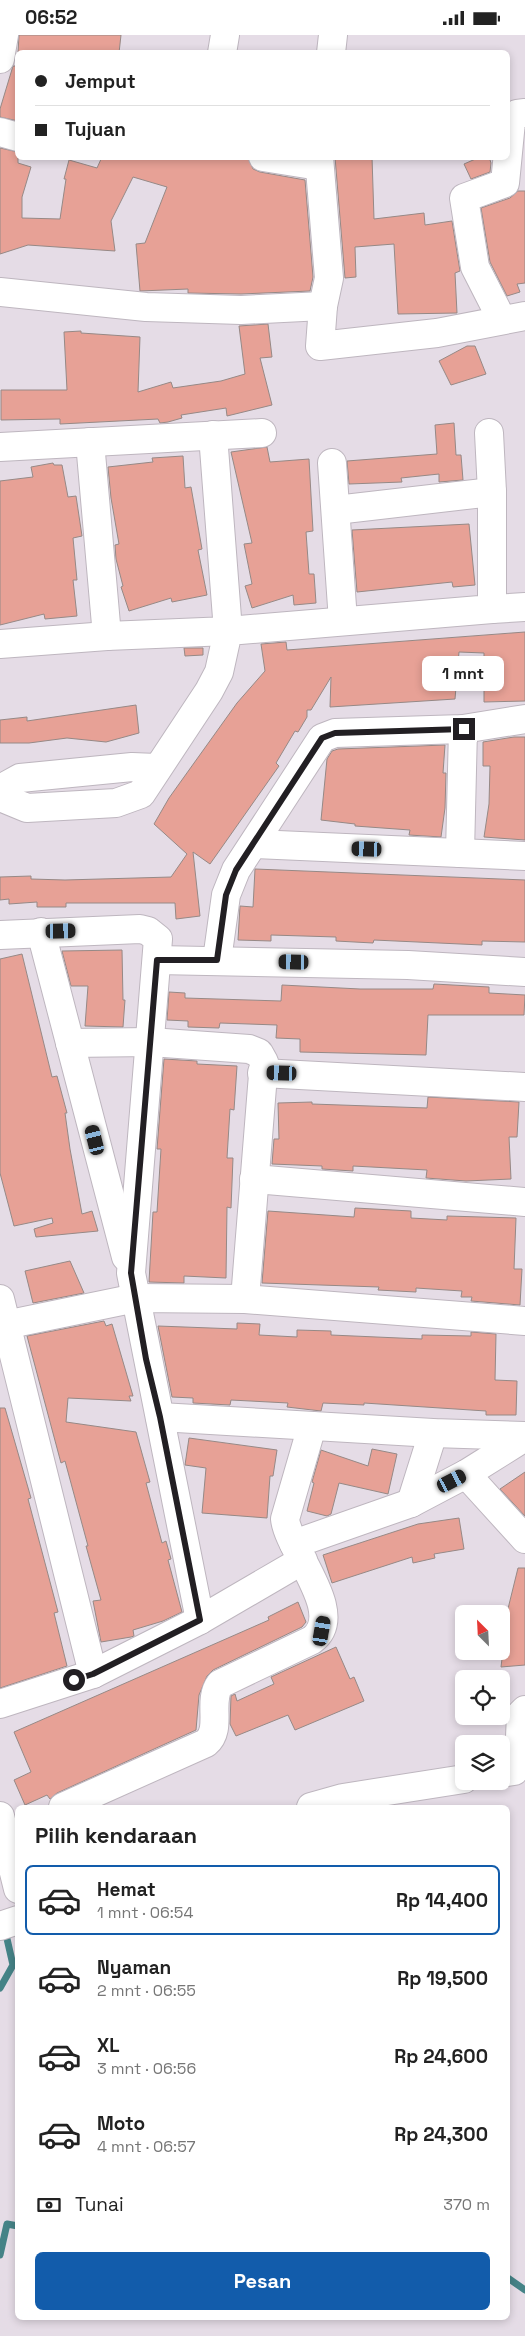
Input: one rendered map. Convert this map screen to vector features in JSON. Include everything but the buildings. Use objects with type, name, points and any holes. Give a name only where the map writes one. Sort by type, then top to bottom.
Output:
[{"type":"street","points":[[0,59],[4,35]]},
{"type":"street","points":[[222,50],[225,35]]},
{"type":"street","points":[[331,50],[333,35]]},
{"type":"street","points":[[510,139],[512,122],[517,114],[525,113]]},
{"type":"street","points":[[0,132],[15,136]]},
{"type":"street","points":[[297,160],[319,162],[329,278],[323,306],[319,341],[320,346],[325,347],[437,333],[513,318],[475,267],[464,199],[505,183],[508,160]]},
{"type":"street","points":[[0,292],[146,307],[241,310],[323,306]]},
{"type":"street","points":[[0,447],[262,433]]},
{"type":"street","points":[[489,433],[492,492],[492,609]]},
{"type":"street","points":[[0,797],[27,808],[116,803],[141,794],[209,691],[219,672],[228,631],[213,435]]},
{"type":"street","points":[[90,442],[107,636]]},
{"type":"street","points":[[332,463],[343,621]]},
{"type":"street","points":[[336,510],[492,492]]},
{"type":"street","points":[[0,645],[107,636],[228,631],[525,607]]},
{"type":"street","points":[[217,960],[226,895],[236,870],[325,736],[335,733],[464,729],[525,719]]},
{"type":"street","points":[[460,853],[464,729]]},
{"type":"street","points":[[0,789],[20,778],[132,767],[157,768]]},
{"type":"street","points":[[255,844],[525,856]]},
{"type":"street","points":[[0,935],[140,929],[148,931],[158,939],[133,1285]]},
{"type":"street","points":[[41,932],[133,1285],[146,1359],[160,1417],[200,1620]]},
{"type":"street","points":[[157,960],[408,965],[525,972]]},
{"type":"street","points":[[70,1043],[150,1042],[256,1050],[263,1059],[245,1299]]},
{"type":"street","points":[[262,1073],[525,1087]]},
{"type":"street","points":[[254,1179],[525,1202]]},
{"type":"street","points":[[3,1326],[133,1285],[245,1299],[525,1321]]},
{"type":"street","points":[[0,1299],[3,1326],[93,1674]]},
{"type":"street","points":[[160,1417],[433,1433],[525,1436]]},
{"type":"street","points":[[67,1805],[206,1743],[213,1734],[214,1694],[220,1684],[318,1636],[322,1631],[324,1619],[322,1605],[286,1527],[286,1510],[312,1426]]},
{"type":"street","points":[[411,1503],[433,1433]]},
{"type":"street","points":[[0,1704],[93,1674],[200,1620],[299,1552],[411,1503],[466,1474],[525,1436]]},
{"type":"street","points":[[466,1474],[525,1539]]},
{"type":"street","points":[[510,1772],[514,1771],[519,1760],[521,1714],[525,1710]]},
{"type":"street","points":[[318,1805],[343,1798],[455,1780]]},
{"type":"street","points":[[5,1825],[15,1874]]},
{"type":"street","points":[[0,1926],[15,1921]]},
{"type":"waterway","points":[[0,1988],[13,1965],[5,1930]]},
{"type":"waterway","points":[[0,2255],[7,2224],[15,2225]]},
{"type":"waterway","points":[[510,2279],[525,2290]]},
{"type":"route","points":[[74,1680],[93,1674],[200,1620],[160,1417],[146,1359],[131,1273],[157,960],[217,960],[226,895],[236,870],[255,844],[322,738],[335,733],[464,729]]}]
